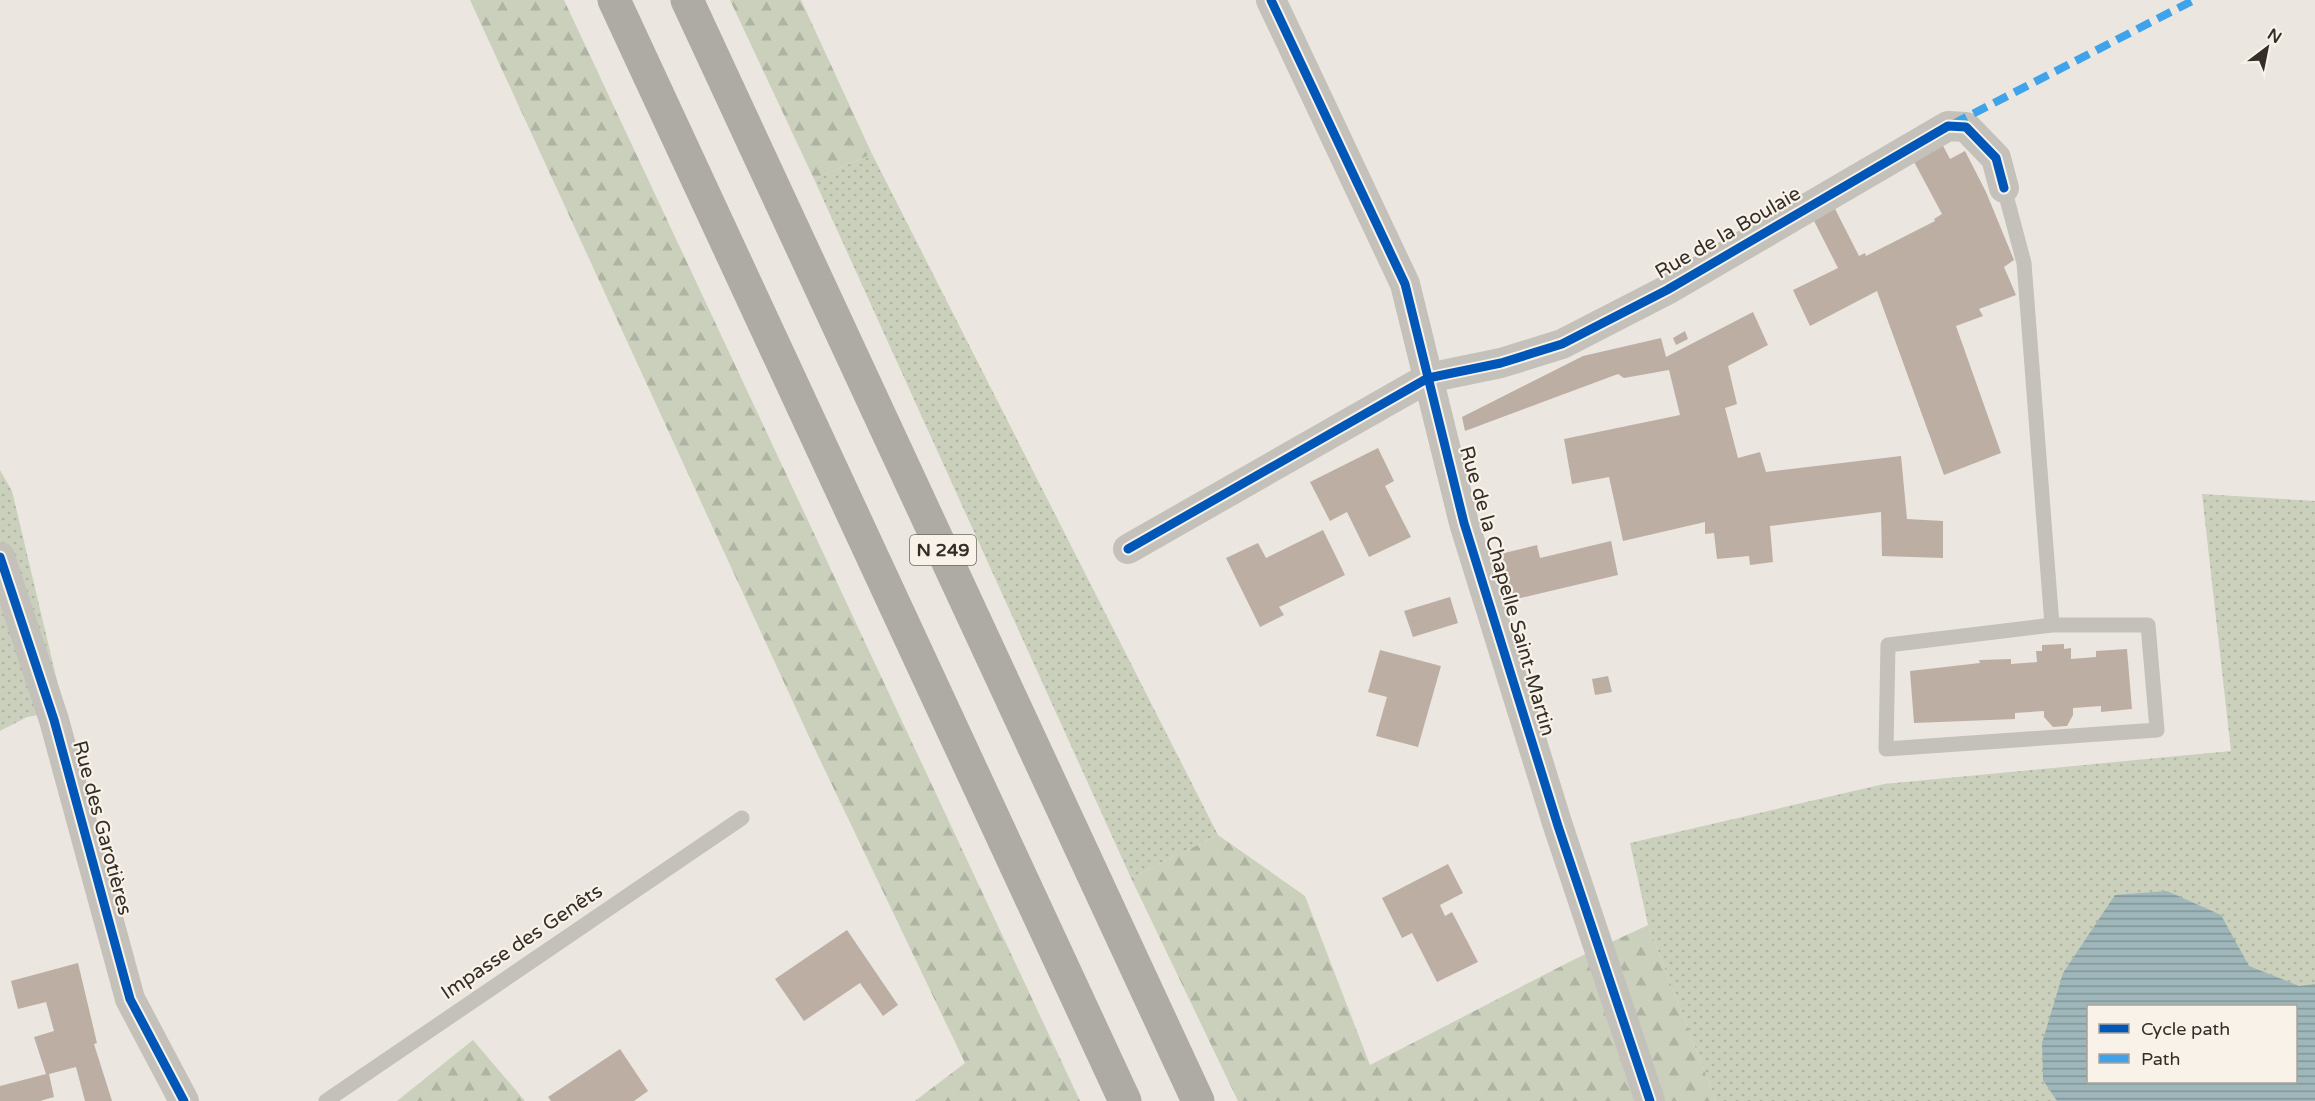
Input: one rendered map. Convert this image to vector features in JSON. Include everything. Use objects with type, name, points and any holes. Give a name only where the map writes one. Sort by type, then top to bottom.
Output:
[{"type":"highway","points":[[614,0],[1125,1101]]},
{"type":"highway","name":"N 249","points":[[687,0],[1198,1101]]},
{"type":"street","name":"Rue de la Chapelle Saint-Martin","points":[[1271,0],[1406,284],[1467,534],[1558,826],[1650,1101]]},
{"type":"street","name":"Rue de la Boulaie","points":[[1128,549],[1428,378],[1501,363],[1562,344],[1667,290],[1948,126],[1966,127],[1996,158],[2004,189]]},
{"type":"street","name":"Rue des Garotières","points":[[0,557],[54,720],[130,999],[184,1101]]},
{"type":"lane","points":[[2004,189],[2024,263],[2052,625]]},
{"type":"lane","points":[[2052,625],[2148,625],[2157,730],[1886,749],[1888,645],[2052,625]]},
{"type":"lane","name":"Impasse des Genêts","points":[[326,1101],[742,818]]},
{"type":"green space","points":[[470,0],[564,0],[1080,1101],[915,1101],[965,1063],[811,741]]},
{"type":"green space","points":[[730,0],[801,0],[872,154],[814,179]]},
{"type":"green space","points":[[872,154],[1218,835],[1131,878],[814,179]]},
{"type":"green space","points":[[0,470],[12,491],[64,710],[27,717],[0,731]]},
{"type":"green space","points":[[2202,494],[2315,501],[2315,1101],[1716,1101],[1648,925],[1630,843],[1884,784],[2231,751]]},
{"type":"green space","points":[[1218,835],[1305,896],[1370,1065],[1575,959],[1648,925],[1716,1101],[1238,1101],[1131,878]]},
{"type":"green space","points":[[473,1040],[525,1101],[397,1101]]},
{"type":"water","points":[[2167,891],[2221,915],[2249,966],[2299,986],[2315,984],[2315,1101],[2057,1101],[2043,1080],[2042,1043],[2063,973],[2115,895]]},
{"type":"building","points":[[1941,142],[1950,159],[1965,151],[1986,192],[2014,260],[2004,267],[2016,295],[1979,309],[1983,316],[1956,326],[2001,453],[1944,475],[1877,291],[1810,326],[1793,290],[1838,268],[1811,215],[1832,203],[1859,256],[1865,253],[1866,256],[1935,221],[1934,219],[1942,214],[1912,158]]},
{"type":"building","points":[[1753,312],[1768,345],[1728,366],[1737,404],[1725,408],[1738,458],[1760,452],[1766,472],[1901,456],[1907,519],[1943,521],[1943,558],[1882,556],[1881,512],[1770,526],[1773,562],[1750,565],[1749,556],[1717,559],[1714,533],[1705,534],[1705,522],[1623,541],[1609,477],[1572,484],[1564,439],[1680,415],[1669,370],[1624,378],[1618,374],[1465,431],[1462,417],[1583,356],[1661,338],[1666,357]]},
{"type":"building","points":[[1685,331],[1688,339],[1676,345],[1673,338]]},
{"type":"building","points":[[1378,448],[1394,481],[1385,486],[1411,537],[1369,557],[1347,512],[1330,521],[1310,482]]},
{"type":"building","points":[[1323,530],[1345,575],[1279,607],[1284,615],[1260,627],[1226,558],[1258,543],[1266,558]]},
{"type":"building","points":[[1611,541],[1618,575],[1512,600],[1500,554],[1537,545],[1540,558]]},
{"type":"building","points":[[1450,597],[1458,623],[1413,637],[1404,611]]},
{"type":"building","points":[[2064,644],[2064,649],[2071,648],[2071,659],[2096,657],[2096,651],[2127,649],[2132,709],[2101,712],[2101,706],[2073,708],[2073,715],[2067,726],[2053,727],[2044,717],[2044,711],[2015,713],[2015,719],[1914,723],[1910,671],[1980,663],[1979,660],[2011,659],[2011,664],[2037,662],[2036,651],[2042,651],[2042,645]]},
{"type":"building","points":[[1380,650],[1441,666],[1418,747],[1376,736],[1387,697],[1368,692]]},
{"type":"building","points":[[1608,676],[1612,692],[1595,695],[1592,679]]},
{"type":"building","points":[[1448,864],[1463,893],[1440,905],[1445,916],[1452,912],[1478,962],[1437,982],[1412,933],[1402,938],[1382,898]]},
{"type":"building","points":[[847,930],[898,1005],[883,1016],[860,983],[804,1021],[775,979]]},
{"type":"building","points":[[78,963],[97,1043],[94,1044],[112,1101],[85,1101],[76,1067],[49,1074],[54,1097],[40,1101],[0,1101],[0,1086],[46,1074],[34,1037],[54,1031],[46,1002],[18,1009],[11,981]]},
{"type":"building","points":[[620,1049],[648,1091],[634,1101],[551,1101],[548,1097]]},
{"type":"marked path","points":[[1953,124],[2194,0]]},
{"type":"cycle path","points":[[1271,0],[1405,284],[1464,523],[1558,826],[1650,1101]]},
{"type":"cycle path","points":[[1128,549],[1428,378],[1501,363],[1562,344],[1667,290],[1948,126],[1966,127],[1996,158],[2004,188]]},
{"type":"cycle path","points":[[0,557],[54,720],[130,999],[184,1101]]}]
